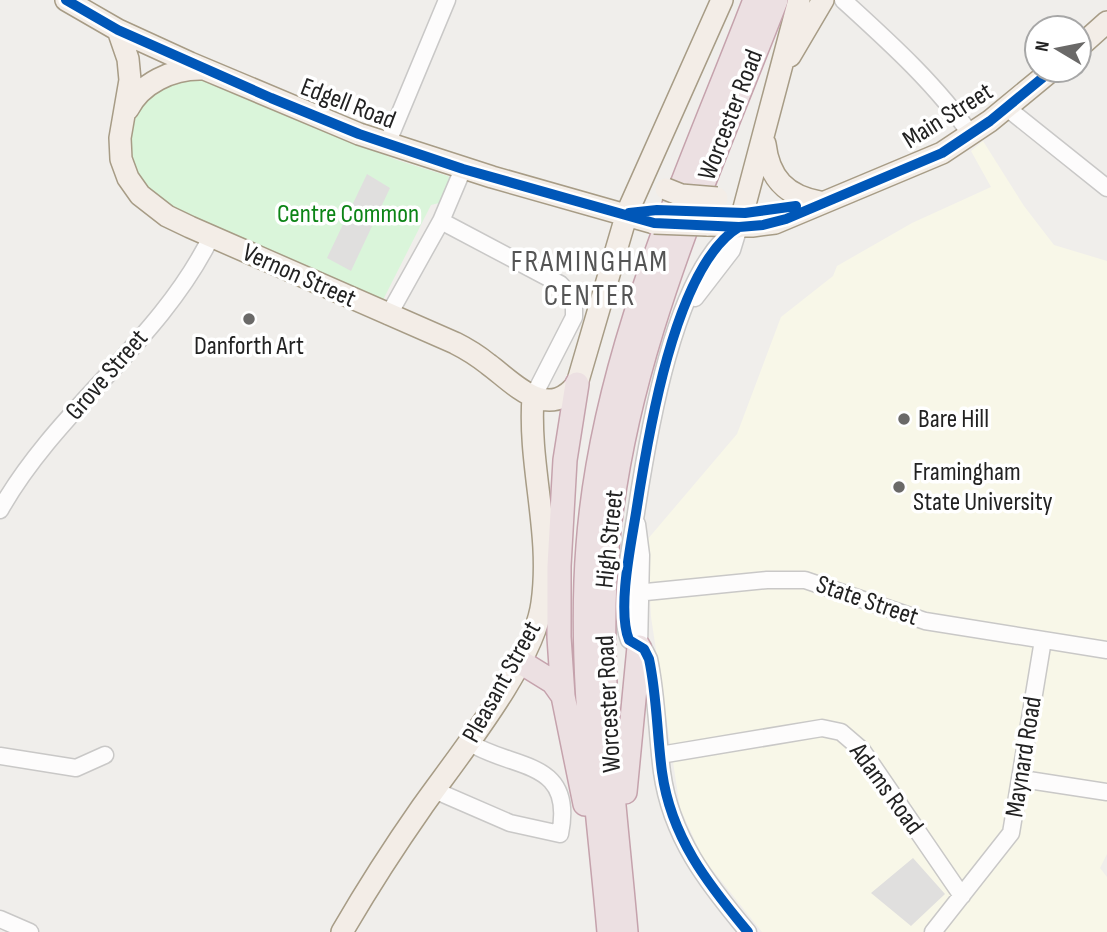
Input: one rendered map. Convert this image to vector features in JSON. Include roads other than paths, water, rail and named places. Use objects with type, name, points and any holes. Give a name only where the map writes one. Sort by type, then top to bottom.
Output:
[{"type":"highway","name":"Worcester Road","points":[[608,924],[586,658],[588,544],[598,468],[612,393],[634,318],[755,0]]},
{"type":"highway","name":"Worcester Road","points":[[626,932],[606,695],[604,619],[606,555],[617,466],[633,389],[654,316],[776,0]]},
{"type":"highway","points":[[577,384],[567,440],[559,545],[559,637],[563,696],[608,924]]},
{"type":"highway","points":[[621,869],[639,647]]},
{"type":"highway","points":[[519,661],[547,677],[563,696]]},
{"type":"main road","name":"Edgell Road","points":[[66,0],[118,30],[202,69],[387,144],[463,169],[627,213],[656,216],[711,212],[742,220]]},
{"type":"main road","name":"Worcester Road","points":[[577,384],[627,213],[722,0]]},
{"type":"main road","name":"Worcester Road","points":[[742,220],[799,0]]},
{"type":"main road","points":[[778,79],[823,0]]},
{"type":"main road","name":"Vernon Street","points":[[118,30],[130,70],[130,92],[120,148],[124,169],[133,187],[167,216],[466,349],[521,392],[533,397]]},
{"type":"main road","points":[[125,115],[137,96],[154,82],[177,72],[202,69]]},
{"type":"main road","name":"Main Street","points":[[742,220],[820,202],[923,162],[971,135],[1035,84]]},
{"type":"main road","points":[[764,137],[770,170],[780,185],[801,198],[820,202]]},
{"type":"main road","points":[[654,153],[655,173],[666,189],[711,212],[737,192],[756,169]]},
{"type":"main road","points":[[533,397],[560,398],[577,384]]},
{"type":"main road","name":"Pleasant Street","points":[[342,932],[435,790],[470,743],[536,628],[543,592],[543,531],[531,443],[533,397]]},
{"type":"street","points":[[387,144],[447,0]]},
{"type":"street","points":[[843,0],[892,46],[952,109],[971,135]]},
{"type":"street","points":[[1007,108],[1107,188]]},
{"type":"street","points":[[388,316],[441,221],[463,169]]},
{"type":"street","name":"High Street","points":[[742,220],[718,243],[704,264],[656,396],[635,514],[640,542],[633,593],[639,647],[646,653],[650,666],[660,755],[670,811],[694,864],[748,932]]},
{"type":"street","points":[[441,221],[566,288],[574,299],[574,317],[533,397]]},
{"type":"street","name":"Grove Street","points":[[0,510],[38,454],[176,292],[211,237]]},
{"type":"street","name":"State Street","points":[[633,593],[767,580],[805,580],[925,621],[1107,650]]},
{"type":"street","name":"Maynard Road","points":[[933,932],[1011,833],[1043,640]]},
{"type":"street","name":"Adams Road","points":[[660,755],[811,728],[841,732],[862,750],[962,896]]},
{"type":"street","points":[[435,790],[510,823],[560,834],[561,804],[550,777],[536,768],[486,752],[470,743]]},
{"type":"street","points":[[0,756],[76,768],[105,755]]},
{"type":"street","points":[[1022,779],[1107,792]]},
{"type":"street","points":[[0,919],[30,932]]},
{"type":"place","name":"Danforth Art","points":[[249,319]]},
{"type":"place","name":"Bare Hill","points":[[904,419]]},
{"type":"place","name":"Framingham State University","points":[[899,487]]},
{"type":"district","name":"FRAMINGHAM CENTER","points":[[590,279]]},
{"type":"park label","name":"Centre Common","points":[[348,214]]}]
